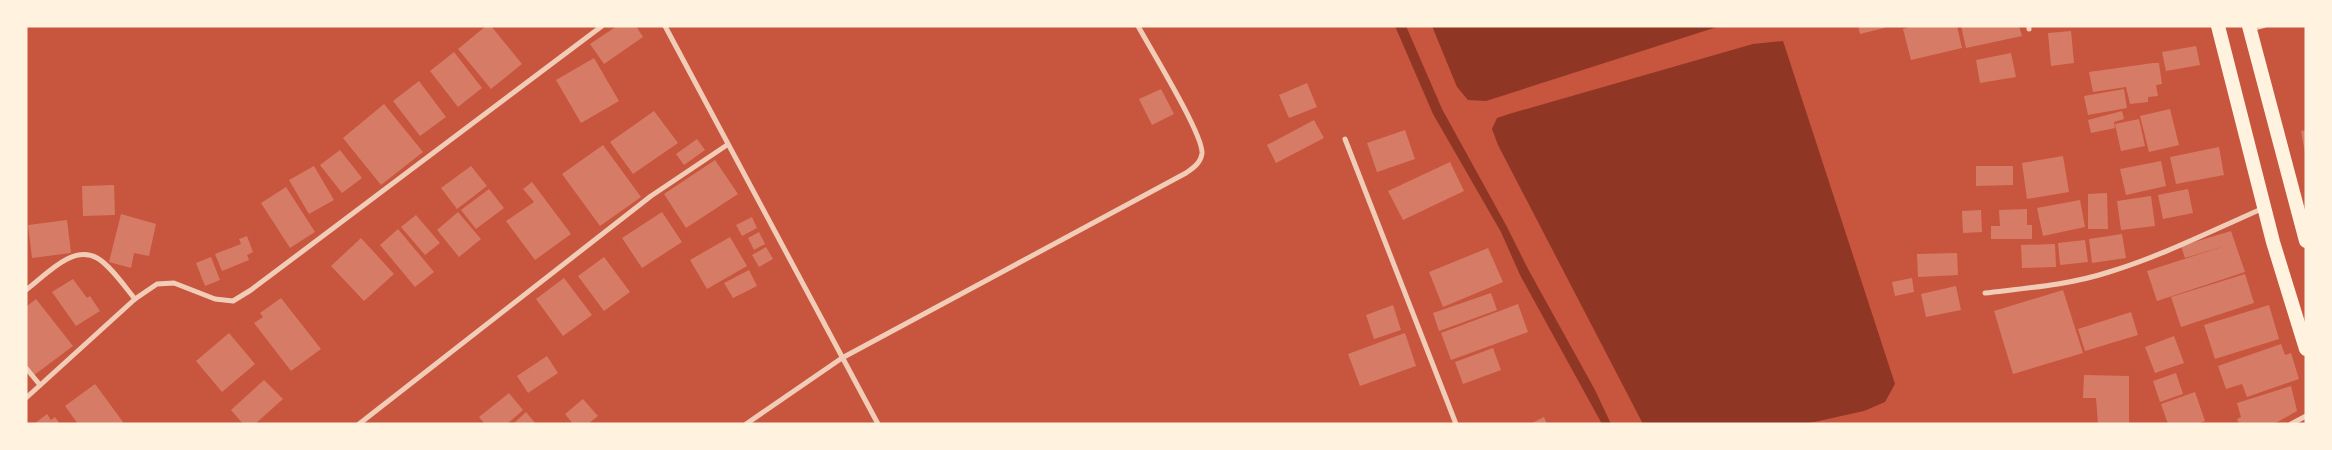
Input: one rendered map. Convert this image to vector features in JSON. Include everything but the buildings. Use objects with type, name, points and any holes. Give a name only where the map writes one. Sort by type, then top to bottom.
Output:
[{"type":"highway","points":[[2218,26],[2264,208],[2306,349]]},
{"type":"highway","points":[[2249,28],[2306,240]]},
{"type":"street","points":[[26,398],[135,299],[157,284],[174,283],[215,299],[233,301],[251,290],[602,26]]},
{"type":"street","points":[[665,26],[878,424]]},
{"type":"street","points":[[746,424],[842,358],[1186,173],[1199,164],[1202,154],[1196,132],[1138,26]]},
{"type":"street","points":[[1345,139],[1456,424]]},
{"type":"street","points":[[359,424],[651,196],[727,145]]},
{"type":"street","points":[[1985,293],[2062,284],[2108,273],[2134,264],[2264,208]]},
{"type":"street","points":[[26,290],[65,260],[76,254],[88,254],[98,258],[135,299]]},
{"type":"street","points":[[26,368],[40,385]]},
{"type":"street","points":[[2291,424],[2306,416]]},
{"type":"lane","points":[[2249,28],[2264,26]]},
{"type":"shaded area","points":[[1395,26],[1406,26],[1442,109],[1595,390],[1611,424],[1602,424],[1520,275],[1501,232],[1433,114]]},
{"type":"shaded area","points":[[1432,26],[1720,26],[1486,101],[1468,100],[1457,87]]},
{"type":"shaded area","points":[[1783,41],[1895,384],[1885,402],[1864,411],[1805,424],[1643,424],[1498,145],[1492,129],[1497,118],[1509,114],[1753,44]]}]
